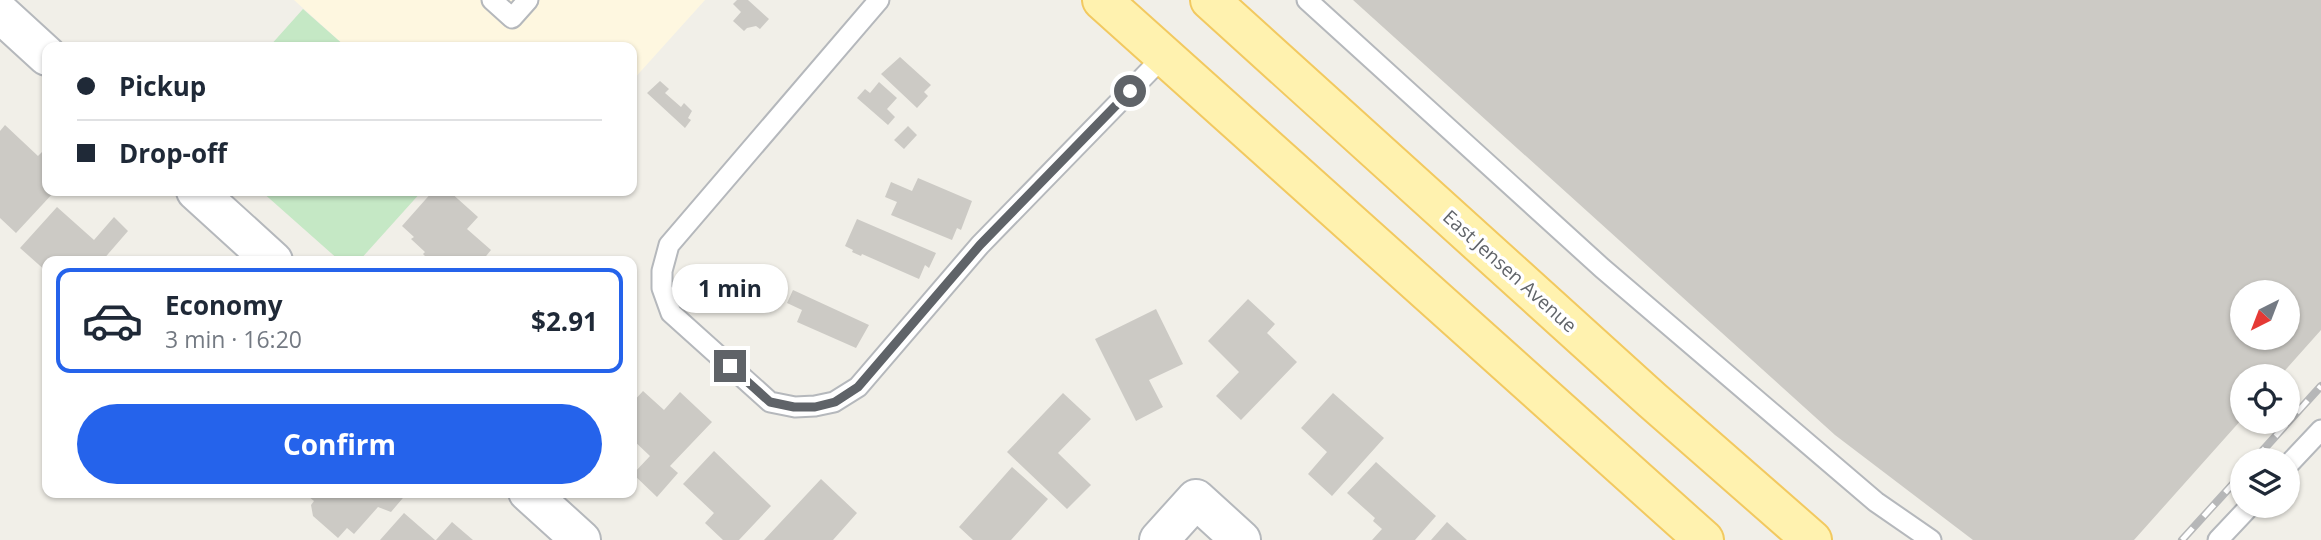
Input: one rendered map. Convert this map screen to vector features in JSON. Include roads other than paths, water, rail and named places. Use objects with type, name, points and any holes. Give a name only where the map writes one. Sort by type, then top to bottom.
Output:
[{"type":"main road","points":[[1102,0],[1704,540]]},
{"type":"main road","name":"East Jensen Avenue","points":[[1210,0],[1652,400],[1812,540]]},
{"type":"street","points":[[0,13],[42,51]]},
{"type":"street","points":[[202,196],[268,256]]},
{"type":"street","points":[[535,498],[581,540]]},
{"type":"street","points":[[1159,540],[1196,499],[1241,540]]},
{"type":"lane","points":[[492,0],[512,18],[528,0]]},
{"type":"lane","points":[[879,0],[669,245],[662,271],[662,288],[671,313],[770,402],[794,407],[815,407],[835,402],[858,387],[980,245],[1164,56]]},
{"type":"lane","points":[[1307,0],[1602,268],[1876,502],[1931,540]]},
{"type":"lane","points":[[2300,452],[2321,430]]},
{"type":"lane","points":[[2218,540],[2239,518]]},
{"type":"railway","points":[[2265,448],[2321,386]]},
{"type":"railway","points":[[2182,540],[2230,487]]}]
